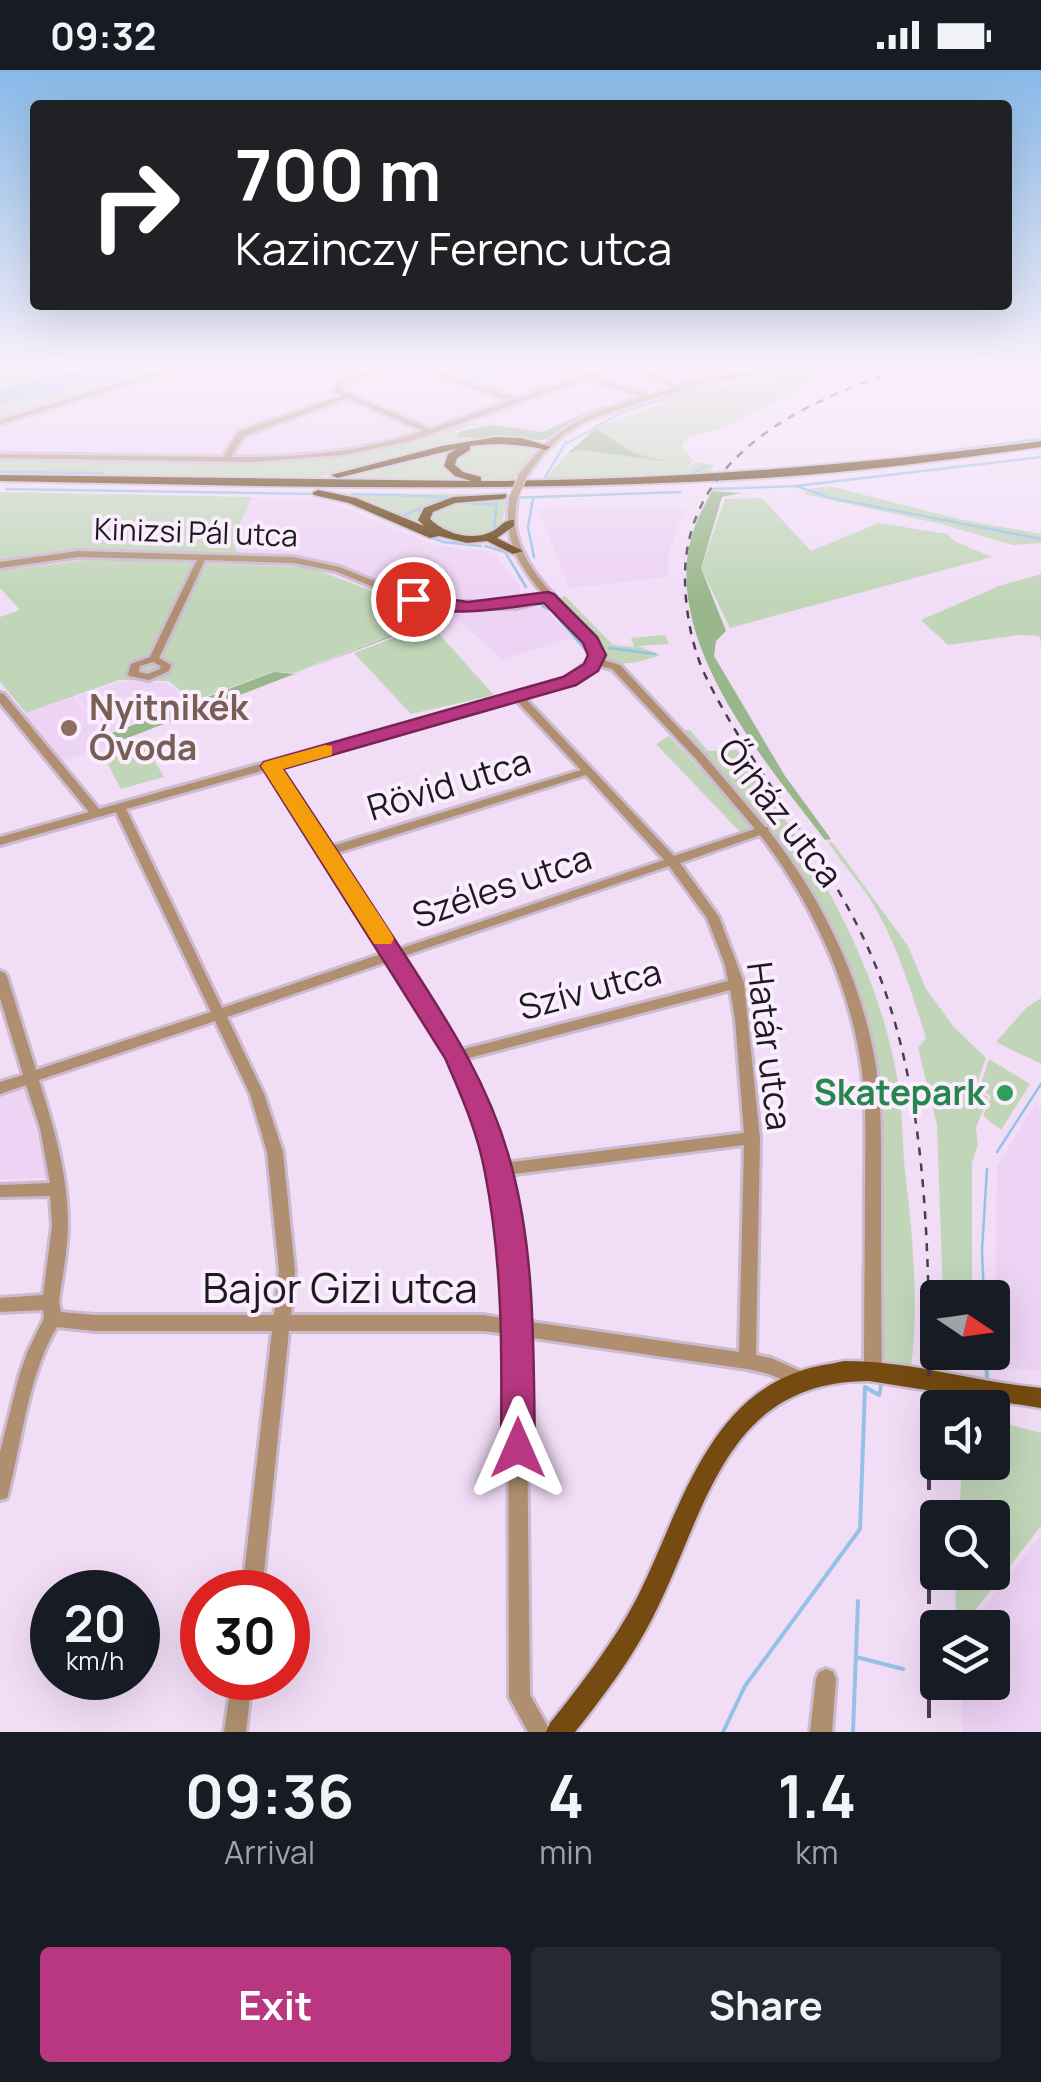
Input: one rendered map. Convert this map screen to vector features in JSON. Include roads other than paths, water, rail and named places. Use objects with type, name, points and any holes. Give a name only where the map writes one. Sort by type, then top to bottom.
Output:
[{"type":"highway","points":[[217,482],[331,476],[384,467],[472,444]]},
{"type":"highway","points":[[493,444],[536,448]]},
{"type":"highway","points":[[537,484],[471,478],[455,472],[449,462],[456,452],[472,446],[536,448],[545,444]]},
{"type":"highway","points":[[0,481],[537,484],[812,472],[1041,448]]},
{"type":"highway","points":[[515,545],[445,534],[429,526],[424,516],[432,507],[453,500],[838,476],[1041,448]]},
{"type":"highway","points":[[0,481],[248,489],[600,490]]},
{"type":"highway","points":[[248,489],[333,495],[436,536],[492,540],[510,523]]},
{"type":"main road","points":[[558,1732],[593,1691],[644,1609],[706,1471],[727,1436],[762,1401],[800,1380],[844,1371],[873,1372],[1009,1397],[1041,1398]]},
{"type":"street","points":[[226,459],[235,444]]},
{"type":"street","points":[[0,456],[328,456],[387,444]]},
{"type":"street","points":[[0,841],[569,681],[595,662],[597,655],[591,641],[535,581],[515,545],[510,523],[512,499],[536,448]]},
{"type":"street","name":"Kinizsi Pál utca","points":[[0,565],[78,554],[309,562],[426,603],[504,605],[548,597]]},
{"type":"street","points":[[154,659],[204,556]]},
{"type":"street","points":[[535,581],[528,601],[557,606]]},
{"type":"street","name":"Őrház utca","points":[[595,662],[616,667],[764,830],[821,914],[845,969],[860,1020],[872,1094],[873,1372]]},
{"type":"street","points":[[0,696],[97,814]]},
{"type":"street","name":"Határ utca","points":[[518,696],[672,861],[713,917],[737,982],[752,1138],[746,1361]]},
{"type":"street","points":[[271,766],[457,1056],[499,1170],[517,1325],[520,1697],[540,1732]]},
{"type":"street","name":"Rövid utca","points":[[327,852],[588,771]]},
{"type":"street","points":[[120,808],[257,1094],[276,1152],[286,1238],[283,1322],[255,1570]]},
{"type":"street","name":"Széles utca","points":[[0,1088],[764,830]]},
{"type":"street","points":[[0,976],[59,1189],[60,1226],[52,1310],[37,1351],[0,1491]]},
{"type":"street","name":"Szív utca","points":[[457,1056],[737,982]]},
{"type":"street","points":[[499,1170],[752,1138]]},
{"type":"street","points":[[0,1191],[59,1189]]},
{"type":"street","name":"Bajor Gizi utca","points":[[0,1304],[52,1310],[75,1323],[517,1325],[746,1361],[771,1366],[800,1380]]},
{"type":"street","points":[[821,1732],[826,1679]]},
{"type":"street","points":[[235,1732],[239,1700]]},
{"type":"waterway","points":[[565,444],[544,479],[667,476]]},
{"type":"waterway","points":[[878,460],[1006,444]]},
{"type":"waterway","points":[[796,486],[1041,457]]},
{"type":"waterway","points":[[690,475],[706,466]]},
{"type":"waterway","points":[[0,472],[102,473]]},
{"type":"waterway","points":[[712,489],[796,486]]},
{"type":"waterway","points":[[796,486],[831,498],[1041,539]]},
{"type":"waterway","points":[[6,489],[314,494]]},
{"type":"waterway","points":[[505,498],[681,492]]},
{"type":"waterway","points":[[353,494],[449,497]]},
{"type":"waterway","points":[[419,509],[448,497]]},
{"type":"waterway","points":[[489,533],[494,529],[497,499]]},
{"type":"waterway","points":[[533,499],[528,527],[534,557]]},
{"type":"waterway","points":[[459,502],[494,505]]},
{"type":"waterway","points":[[400,517],[419,509]]},
{"type":"waterway","points":[[419,509],[422,526]]},
{"type":"waterway","points":[[392,521],[443,542],[481,546]]},
{"type":"waterway","points":[[485,546],[505,552],[526,587]]},
{"type":"waterway","points":[[542,606],[551,610],[588,653],[588,663]]},
{"type":"waterway","points":[[609,648],[655,654]]},
{"type":"waterway","points":[[554,682],[570,676]]},
{"type":"waterway","points":[[997,1152],[1041,1084]]},
{"type":"waterway","points":[[983,1280],[987,1169]]},
{"type":"waterway","points":[[987,1370],[987,1380]]},
{"type":"waterway","points":[[723,1732],[745,1686],[860,1529],[865,1387],[879,1395],[882,1381]]},
{"type":"waterway","points":[[853,1732],[858,1601]]},
{"type":"waterway","points":[[856,1657],[903,1669]]},
{"type":"railway","points":[[753,444],[728,466],[705,499],[690,537],[685,582],[691,631],[706,677],[725,713],[835,884],[872,957],[888,1000],[911,1090],[918,1136],[928,1280]]},
{"type":"railway","points":[[929,1370],[929,1732]]},
{"type":"place","name":"Nyitnikék Óvoda","points":[[69,728]]},
{"type":"place","name":"Skatepark","points":[[1005,1093]]}]
